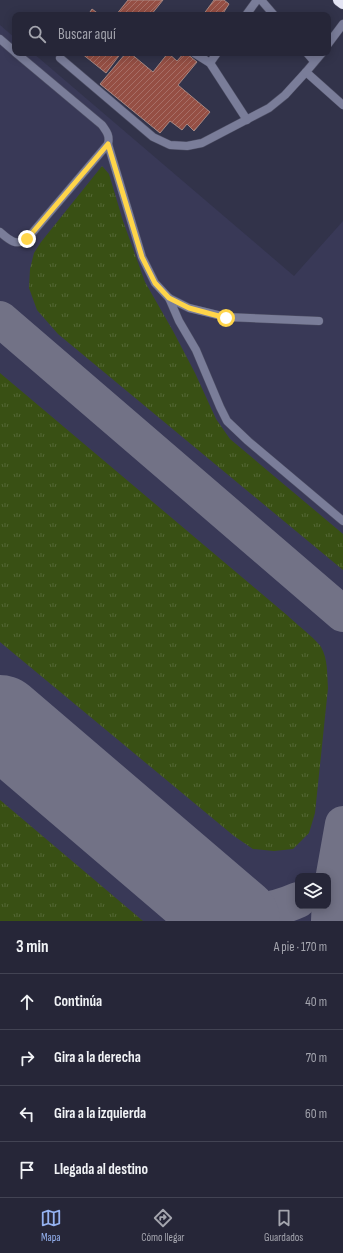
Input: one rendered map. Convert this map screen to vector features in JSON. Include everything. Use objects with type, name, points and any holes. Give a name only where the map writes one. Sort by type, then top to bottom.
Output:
[{"type":"highway","points":[[340,0],[343,3]]},
{"type":"lane","points":[[248,12],[257,0]]},
{"type":"lane","points":[[261,0],[271,12]]},
{"type":"lane","points":[[331,40],[343,24]]},
{"type":"lane","points":[[0,39],[12,49]]},
{"type":"lane","points":[[21,56],[102,125],[108,132],[108,144],[142,257],[155,283],[169,298],[179,321],[196,350],[227,421],[248,441],[343,521]]},
{"type":"lane","points":[[199,56],[210,63],[247,120]]},
{"type":"lane","points":[[210,63],[215,56]]},
{"type":"lane","points":[[310,56],[314,61]]},
{"type":"lane","points":[[60,58],[153,137],[170,145],[187,146],[202,143],[269,108],[285,95],[319,56]]},
{"type":"lane","points":[[306,72],[343,105]]},
{"type":"lane","points":[[0,232],[8,240],[15,243],[23,242],[108,144]]},
{"type":"lane","points":[[169,298],[189,308],[226,318],[319,321]]},
{"type":"shaded area","points":[[0,25],[12,35],[12,56],[37,56],[294,276],[343,221],[343,921],[0,921]]},
{"type":"green space","points":[[102,166],[109,174],[123,221],[145,282],[195,373],[216,419],[230,439],[343,534],[343,570],[58,334],[37,310],[29,288],[30,269],[34,253],[41,242]]},
{"type":"green space","points":[[0,373],[288,616],[321,647],[326,662],[328,688],[315,813],[309,833],[293,849],[274,851],[253,849],[234,836],[0,642]]},
{"type":"green space","points":[[0,800],[143,921],[0,921]]},
{"type":"building","points":[[128,0],[163,0],[153,12],[118,12]]},
{"type":"building","points":[[214,0],[224,0],[229,4],[224,12],[205,12]]},
{"type":"building","points":[[85,56],[119,56],[106,73]]},
{"type":"building","points":[[123,56],[134,56],[153,72],[166,56],[171,56],[177,61],[181,56],[190,56],[197,62],[178,85],[210,112],[194,131],[187,124],[182,130],[170,121],[160,133],[100,84]]},
{"type":"taxiway","points":[[0,319],[343,614]]},
{"type":"taxiway","points":[[329,921],[330,897],[343,824]]},
{"type":"taxiway","points":[[215,904],[236,911],[246,912],[278,908],[295,901]]},
{"type":"runway","points":[[0,720],[235,921]]},
{"type":"route","points":[[27,239],[108,144],[142,257],[155,283],[169,298],[189,308],[226,318]]}]
